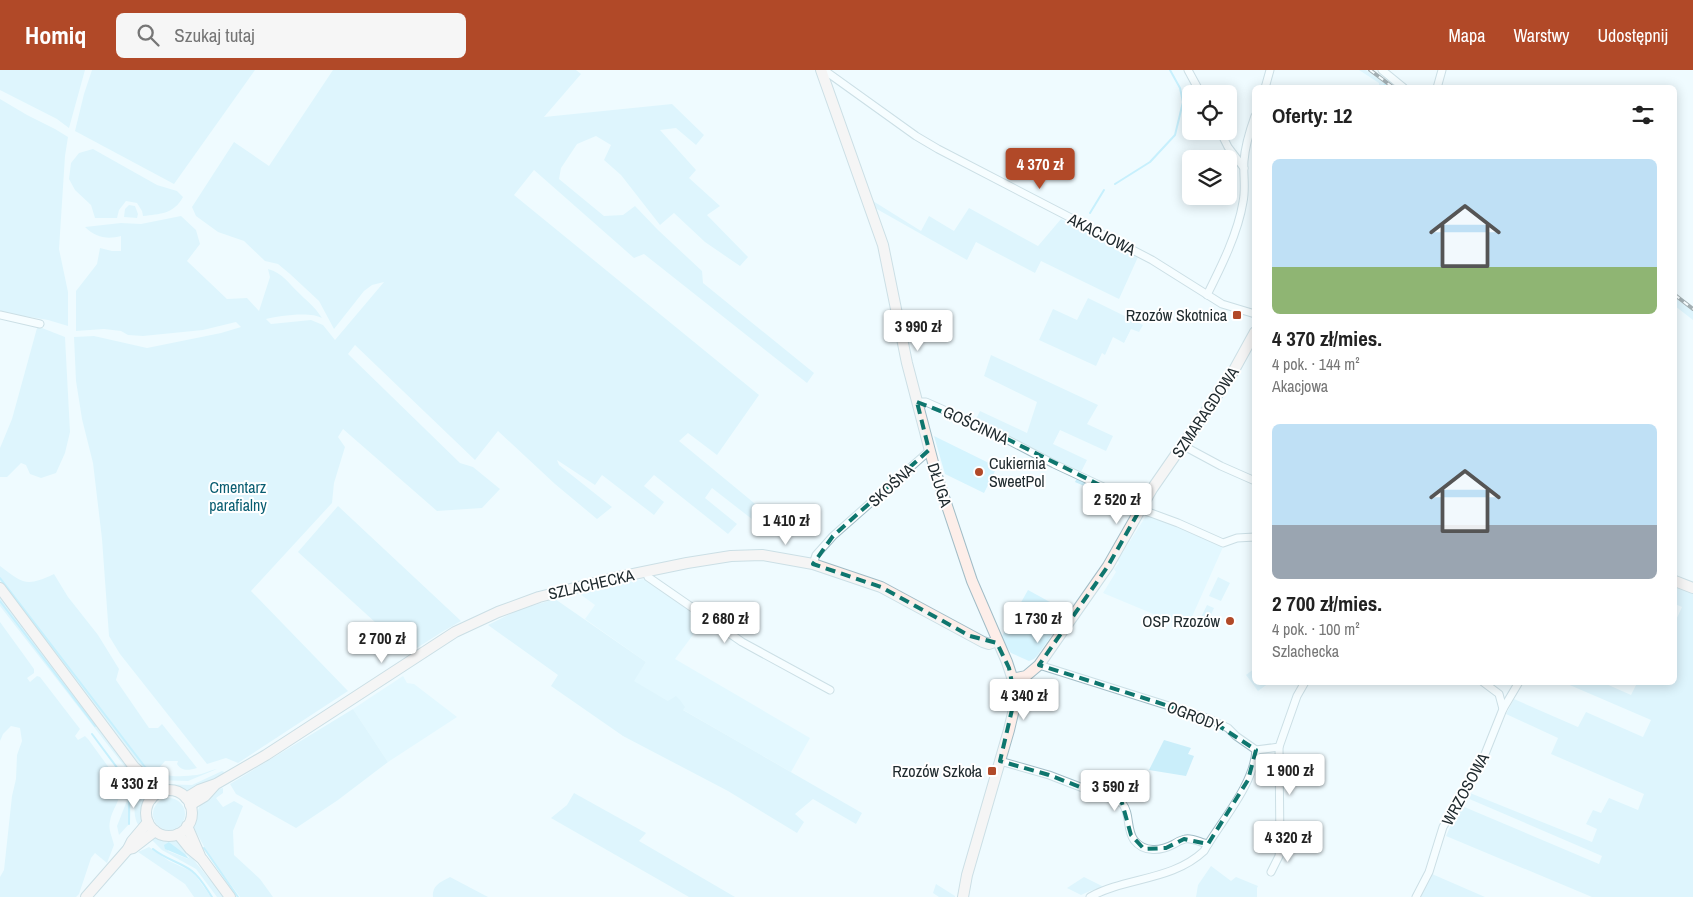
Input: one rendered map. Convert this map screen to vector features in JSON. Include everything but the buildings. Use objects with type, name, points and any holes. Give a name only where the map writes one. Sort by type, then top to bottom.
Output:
[{"type":"street","name":"AKACJOWA","points":[[822,70],[916,136],[938,149],[1152,260],[1222,304],[1252,313]]},
{"type":"street","name":"DŁUGA","points":[[822,70],[883,245],[907,363],[929,451],[972,581],[1007,662],[1012,679],[1015,697],[1014,710],[967,875],[963,897]]},
{"type":"street","points":[[1188,70],[1197,85]]},
{"type":"street","points":[[1266,85],[1270,70]]},
{"type":"street","points":[[1382,70],[1400,85]]},
{"type":"street","points":[[1438,85],[1442,70]]},
{"type":"street","points":[[1207,295],[1239,220],[1245,190],[1246,145],[1252,126]]},
{"type":"street","points":[[1225,140],[1244,168]]},
{"type":"street","points":[[0,315],[40,324]]},
{"type":"street","name":"SZMARAGDOWA","points":[[1012,679],[1026,676],[1039,665],[1108,566],[1161,475],[1233,372],[1252,337]]},
{"type":"street","name":"GOŚCINNA","points":[[916,402],[926,402],[985,428],[1054,464],[1112,491],[1141,508],[1223,543],[1237,538],[1252,537]]},
{"type":"street","points":[[1182,445],[1221,466],[1252,480]]},
{"type":"street","name":"SKOŚNA","points":[[813,564],[816,555],[833,536],[929,451]]},
{"type":"street","name":"SZLACHECKA","points":[[188,802],[200,790],[216,784],[266,755],[462,628],[538,597],[646,572],[731,556],[762,555],[813,564],[881,587],[984,642],[989,644],[997,641]]},
{"type":"street","points":[[646,572],[648,578],[730,634],[830,690]]},
{"type":"street","points":[[1677,582],[1693,588]]},
{"type":"street","points":[[0,588],[134,767],[151,799]]},
{"type":"street","name":"OGRODY","points":[[1039,665],[1207,718],[1228,728],[1256,750]]},
{"type":"street","points":[[1271,872],[1279,856],[1280,846],[1279,747],[1297,696],[1303,685]]},
{"type":"street","points":[[1487,685],[1499,694],[1504,709]]},
{"type":"street","name":"WRZOSOWA","points":[[1416,897],[1421,891],[1429,872],[1443,827],[1483,759],[1504,709],[1517,685]]},
{"type":"street","points":[[1090,897],[1119,886],[1166,874],[1195,859],[1204,851],[1248,780],[1256,750],[1279,747]]},
{"type":"street","points":[[1000,762],[1049,774],[1122,803],[1127,813],[1131,835],[1139,846],[1149,850],[1166,848],[1184,839],[1208,844]]},
{"type":"street","points":[[134,767],[163,791]]},
{"type":"street","points":[[163,791],[176,791],[188,802],[191,816],[187,826],[178,834],[166,836],[155,831],[148,822],[146,810],[151,799],[163,791]]},
{"type":"street","points":[[86,897],[128,849],[132,841],[148,822]]},
{"type":"street","points":[[187,826],[202,859],[230,897]]},
{"type":"street","points":[[128,849],[133,848],[155,831]]},
{"type":"street","points":[[178,834],[190,849],[202,859]]},
{"type":"highlighted area","points":[[917,402],[985,428],[1142,506],[1108,566],[1039,665],[1207,718],[1256,750],[1248,780],[1208,844],[1184,839],[1166,848],[1144,849],[1131,835],[1122,803],[1049,775],[1000,761],[1015,697],[1009,668],[997,643],[970,636],[881,587],[813,564],[833,536],[929,450]]},
{"type":"shaded area","points":[[934,436],[997,467],[984,493],[945,474]]},
{"type":"shaded area","points":[[1146,516],[1178,527],[1223,547],[1187,628],[1103,593],[1116,572],[1114,569],[1119,563],[1118,560]]},
{"type":"shaded area","points":[[643,579],[704,620],[675,659],[810,738],[791,772],[633,681],[646,662],[585,619],[595,605],[580,594]]},
{"type":"shaded area","points":[[1028,590],[1068,612],[1037,656],[1029,661],[1011,653],[1001,638]]},
{"type":"shaded area","points":[[403,676],[407,683],[414,684],[457,717],[388,762],[353,709]]},
{"type":"green space","points":[[0,70],[85,70],[69,128],[57,119],[0,90]]},
{"type":"green space","points":[[92,70],[255,70],[174,184],[75,131]]},
{"type":"green space","name":"Cmentarz parafialny","points":[[333,70],[576,70],[581,74],[544,117],[672,104],[704,135],[696,145],[676,128],[660,130],[696,170],[689,178],[720,206],[707,215],[748,257],[740,266],[705,242],[674,213],[660,225],[621,175],[604,160],[611,145],[596,136],[577,144],[561,168],[559,179],[604,216],[623,215],[635,206],[702,271],[703,283],[814,373],[807,383],[644,254],[634,258],[534,170],[514,195],[759,395],[717,455],[688,433],[679,441],[765,512],[757,523],[712,488],[705,498],[737,524],[728,534],[654,475],[644,486],[664,502],[654,515],[602,475],[595,485],[557,460],[559,465],[612,507],[597,519],[555,484],[498,431],[475,460],[355,345],[348,354],[460,463],[473,467],[500,489],[482,508],[437,511],[343,429],[338,437],[345,447],[334,483],[332,503],[251,591],[348,691],[238,763],[226,758],[207,764],[120,654],[109,636],[102,539],[93,463],[82,419],[76,381],[74,337],[94,336],[147,348],[241,327],[236,322],[203,330],[143,336],[128,335],[121,331],[104,329],[76,331],[76,291],[97,264],[100,248],[121,251],[121,236],[101,237],[85,227],[121,223],[141,224],[181,216],[196,230],[200,244],[187,261],[227,299],[247,298],[259,311],[270,277],[268,269],[286,279],[322,318],[302,314],[266,319],[271,324],[311,320],[323,325],[335,340],[384,282],[372,285],[364,291],[334,329],[319,301],[290,274],[278,264],[265,261],[244,241],[218,232],[196,216],[192,207],[234,142],[269,166]]},
{"type":"green space","points":[[1359,70],[1366,70],[1387,85],[1379,85],[1379,83]]},
{"type":"green space","points":[[0,99],[68,137],[59,249],[68,292],[68,326],[48,320],[0,312]]},
{"type":"green space","points":[[93,149],[157,185],[177,191],[183,197],[175,207],[161,214],[143,216],[137,203],[126,201],[119,210],[117,218],[95,218],[91,205],[75,190],[69,179],[71,163],[79,153]]},
{"type":"green space","points":[[873,201],[921,231],[929,216],[954,231],[969,208],[1038,246],[1061,219],[1138,257],[1119,299],[1041,261],[1035,273],[976,242],[967,260],[875,208]]},
{"type":"green space","points":[[129,205],[135,206],[138,214],[137,218],[124,217],[125,209]]},
{"type":"green space","points":[[1088,298],[1143,325],[1139,332],[1131,329],[1124,343],[1113,337],[1105,355],[1102,353],[1096,366],[1039,340],[1053,309],[1077,320]]},
{"type":"green space","points":[[1677,299],[1693,311],[1693,320],[1677,308]]},
{"type":"green space","points":[[37,328],[42,328],[65,337],[70,432],[65,453],[56,473],[41,478],[30,474],[26,465],[21,463],[7,477],[0,477],[0,448],[12,419]]},
{"type":"green space","points":[[991,355],[1098,405],[1087,424],[1113,436],[1106,451],[1060,430],[1053,444],[1087,460],[1080,474],[975,421],[980,411],[1027,433],[1037,402],[984,376]]},
{"type":"green space","points":[[1077,478],[1133,504],[1132,507],[1075,482]]},
{"type":"green space","points":[[338,506],[461,621],[409,653],[298,552]]},
{"type":"green space","points":[[0,566],[15,577],[26,582],[37,581],[54,574],[68,597],[98,635],[119,669],[116,680],[149,728],[158,728],[162,724],[197,768],[183,769],[177,764],[178,761],[165,761],[158,769],[161,772],[170,776],[187,776],[217,769],[188,781],[156,780],[146,772],[118,739],[0,581]]},
{"type":"green space","points":[[1218,577],[1230,583],[1221,601],[1209,596]]},
{"type":"green space","points":[[1677,588],[1693,593],[1693,897],[1592,897],[1446,836],[1462,806],[1599,864],[1602,856],[1467,798],[1470,793],[1592,842],[1597,829],[1586,824],[1593,810],[1601,813],[1609,798],[1638,810],[1644,794],[1551,754],[1558,738],[1506,714],[1514,699],[1578,727],[1586,712],[1643,737],[1651,720],[1570,685],[1608,685],[1631,695],[1636,685],[1677,685],[1677,618],[1682,607],[1677,605]]},
{"type":"green space","points":[[0,597],[123,759],[139,786],[134,791],[125,767],[0,606]]},
{"type":"green space","points":[[555,599],[646,662],[634,681],[668,701],[676,696],[685,707],[683,710],[862,813],[856,824],[813,799],[795,814],[804,822],[797,833],[728,791],[623,736],[551,686],[558,675],[488,625],[518,610]]},
{"type":"green space","points":[[1207,605],[1214,608],[1207,624],[1199,621]]},
{"type":"green space","points":[[0,622],[34,669],[34,673],[27,678],[30,682],[37,676],[40,677],[80,729],[75,736],[78,740],[85,736],[115,776],[109,781],[110,787],[117,784],[120,786],[120,796],[110,821],[114,845],[107,863],[95,853],[91,858],[79,894],[76,897],[0,897],[0,877],[4,870],[12,796],[16,779],[17,755],[22,741],[20,728],[11,726],[3,734],[0,741]]},
{"type":"green space","points":[[1252,670],[1252,683],[1246,675]]},
{"type":"green space","points":[[1254,685],[1266,685],[1258,691]]},
{"type":"green space","points":[[353,709],[388,762],[338,800],[296,828],[236,794],[230,784]]},
{"type":"green space","points":[[1164,740],[1191,748],[1188,754],[1194,756],[1186,776],[1149,770]]},
{"type":"green space","points":[[222,771],[224,772],[222,776],[189,791],[160,787],[158,784],[192,785]]},
{"type":"green space","points":[[223,788],[223,793],[216,798],[223,807],[234,801],[243,806],[233,831],[234,855],[260,879],[273,897],[240,897],[208,854],[194,828],[200,805],[219,789]]},
{"type":"green space","points":[[574,793],[646,833],[639,841],[735,897],[689,897],[551,818],[567,805]]},
{"type":"green space","points":[[143,794],[144,810],[140,827],[136,819],[135,802]]},
{"type":"green space","points":[[128,798],[131,798],[130,823],[119,835],[117,826]]},
{"type":"green space","points":[[169,798],[181,802],[185,814],[181,826],[169,830],[157,826],[153,814],[157,802]]},
{"type":"green space","points":[[155,837],[179,842],[224,897],[217,897],[196,869],[162,850],[151,839]],"holes":[[[169,842],[189,857],[188,859],[168,851]]]},
{"type":"green space","points":[[149,847],[169,861],[193,872],[211,897],[194,897],[185,884],[138,852]]},
{"type":"green space","points":[[1211,866],[1231,881],[1236,877],[1258,886],[1257,897],[1196,897],[1198,885]]},
{"type":"green space","points":[[1432,874],[1485,897],[1420,897]]},
{"type":"green space","points":[[450,877],[488,897],[433,897],[434,890],[440,882]]},
{"type":"green space","points":[[1084,877],[1104,887],[1081,895],[1067,888]]},
{"type":"green space","points":[[936,884],[955,897],[939,897],[933,893]]},
{"type":"water","points":[[169,842],[189,859],[165,849],[164,845]]},
{"type":"waterway","points":[[1115,184],[1150,162],[1175,135],[1183,102],[1180,88],[1170,70]]},
{"type":"waterway","points":[[1090,213],[1104,190]]},
{"type":"waterway","points":[[0,578],[145,767],[151,772],[157,772]]},
{"type":"waterway","points":[[0,601],[95,726]]},
{"type":"waterway","points":[[92,734],[124,777],[129,794],[129,824]]},
{"type":"waterway","points":[[204,848],[238,897]]},
{"type":"waterway","points":[[153,849],[192,871],[212,897]]},
{"type":"railway","points":[[1370,70],[1390,85]]},
{"type":"railway","points":[[1677,297],[1693,309]]},
{"type":"place","name":"Rzozów Skotnica","points":[[1237,315]]},
{"type":"place","name":"Cukiernia SweetPol","points":[[979,472]]},
{"type":"place","name":"OSP Rzozów","points":[[1230,621]]},
{"type":"place","name":"Rzozów Szkoła","points":[[992,771]]}]
